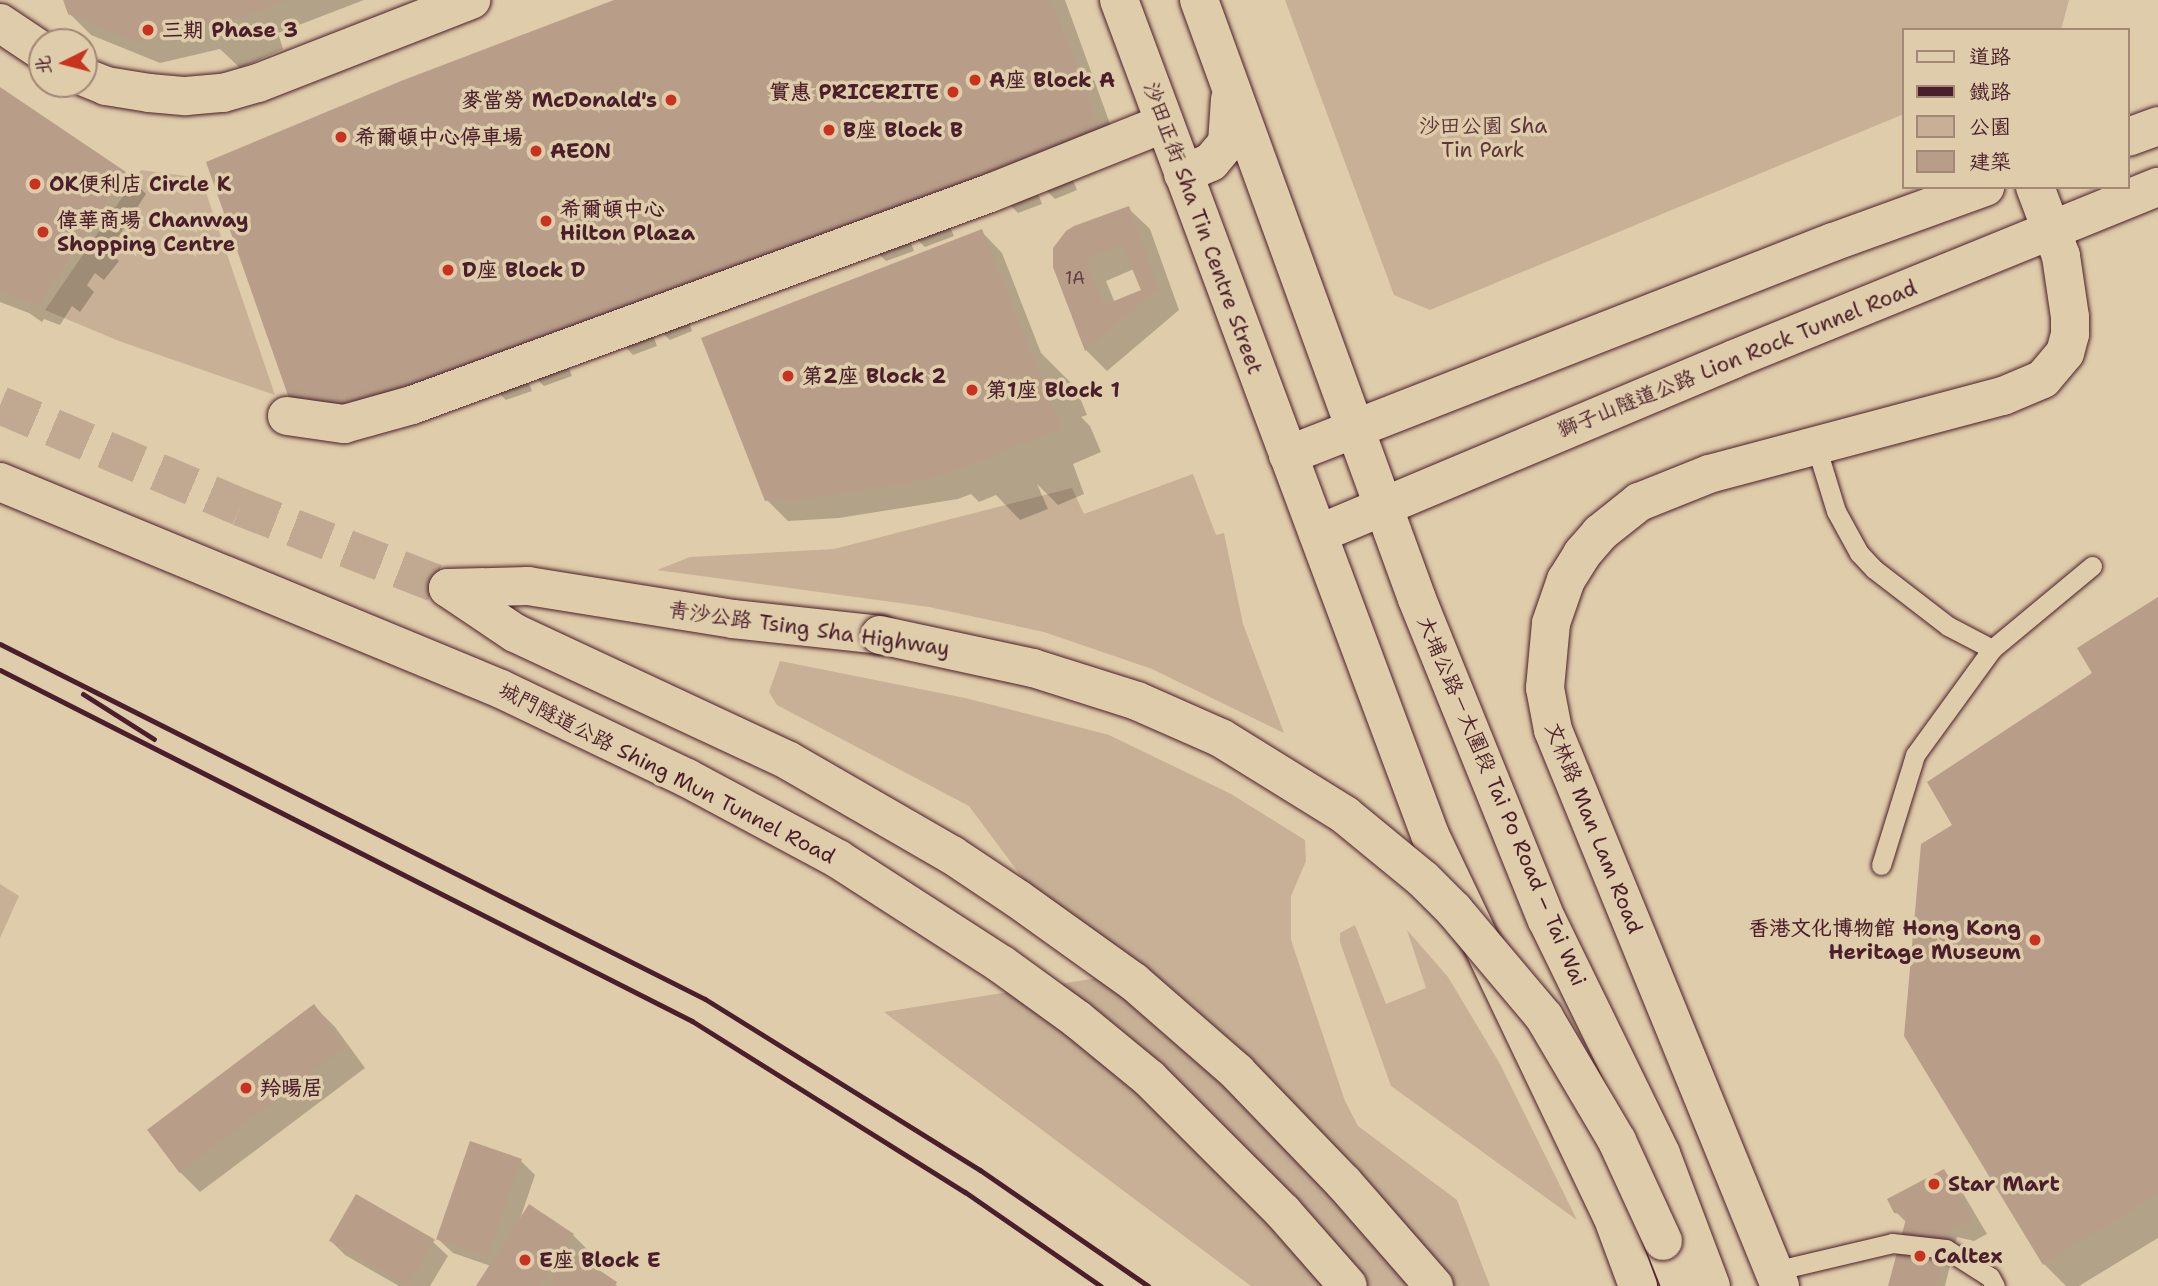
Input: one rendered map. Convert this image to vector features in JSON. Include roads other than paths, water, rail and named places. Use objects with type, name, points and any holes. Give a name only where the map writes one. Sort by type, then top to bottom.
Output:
[{"type":"main road","points":[[98,83],[149,93],[186,96],[223,93],[258,83],[471,0]]},
{"type":"main road","name":"沙田正街 Sha Tin Centre Street","points":[[1119,0],[1288,455]]},
{"type":"main road","points":[[1199,0],[1353,428]]},
{"type":"main road","points":[[0,23],[28,42]]},
{"type":"main road","points":[[1183,174],[1211,162],[1227,143],[1230,89]]},
{"type":"main road","points":[[287,416],[344,424],[412,405],[990,192],[1165,123]]},
{"type":"main road","points":[[2130,136],[2158,126]]},
{"type":"main road","name":"獅子山隧道公路 Lion Rock Tunnel Road","points":[[1318,534],[2158,187]]},
{"type":"main road","points":[[1638,1286],[1612,1216],[1430,835],[1288,455],[1833,242],[1979,189]]},
{"type":"main road","name":"文林路 Man Lam Road","points":[[1777,1279],[1553,730],[1547,709],[1545,667],[1551,623],[1566,580],[1600,533],[1639,502],[1670,487],[2003,396],[2043,379],[2065,353],[2070,334],[2069,293],[2052,230],[2036,189]]},
{"type":"main road","name":"大埔公路－大圍段 Tai Po Road – Tai Wai","points":[[1353,428],[1547,920],[1661,1154],[1699,1280]]},
{"type":"main road","name":"城門隧道公路 Shing Mun Tunnel Road","points":[[0,482],[501,689],[687,778],[838,859],[1001,964],[1077,1019],[1150,1079],[1283,1212],[1348,1286]]},
{"type":"main road","name":"青沙公路 Tsing Sha Highway","points":[[1434,1286],[1297,1133],[1186,1024],[1134,982],[1018,899],[883,813],[741,737],[515,633],[449,588],[528,586],[733,619],[880,635],[1033,668],[1137,701],[1221,738],[1345,816],[1384,846],[1454,909],[1544,1017],[1699,1280]]},
{"type":"lane","points":[[1816,446],[1836,511],[1859,552],[1874,569],[1948,626],[1992,649]]},
{"type":"lane","points":[[1881,865],[1915,755],[1992,649],[2092,566]]},
{"type":"lane","points":[[1777,1279],[1892,1243],[1946,1249],[1990,1277],[1995,1286]]},
{"type":"tunnel","points":[[0,405],[240,507],[448,588]]},
{"type":"railway","points":[[0,644],[705,999],[980,1170],[1148,1286]]},
{"type":"railway","points":[[0,670],[692,1021],[965,1192],[1101,1286]]},
{"type":"railway","points":[[83,694],[154,739]]},
{"type":"place","name":"三期 Phase 3","points":[[148,30]]},
{"type":"place","name":"A座 Block A","points":[[975,80]]},
{"type":"place","name":"實惠 PRICERITE","points":[[953,92]]},
{"type":"place","name":"麥當勞 McDonald's","points":[[671,100]]},
{"type":"place","name":"B座 Block B","points":[[829,130]]},
{"type":"place","name":"希爾頓中心停車場","points":[[341,137]]},
{"type":"place","name":"AEON","points":[[536,151]]},
{"type":"place","name":"OK便利店 Circle K","points":[[35,184]]},
{"type":"place","name":"希爾頓中心 Hilton Plaza","points":[[546,221]]},
{"type":"place","name":"偉華商場 Chanway Shopping Centre","points":[[43,232]]},
{"type":"place","name":"D座 Block D","points":[[448,270]]},
{"type":"place","name":"第2座 Block 2","points":[[788,376]]},
{"type":"place","name":"第1座 Block 1","points":[[972,390]]},
{"type":"place","name":"香港文化博物館 Hong Kong Heritage Museum","points":[[2035,940]]},
{"type":"place","name":"羚暘居","points":[[246,1088]]},
{"type":"place","name":"Star Mart","points":[[1934,1184]]},
{"type":"place","name":"Caltex","points":[[1920,1256]]},
{"type":"place","name":"E座 Block E","points":[[525,1260]]},
{"type":"park label","name":"沙田公園 Sha Tin Park","points":[[1483,138]]}]
